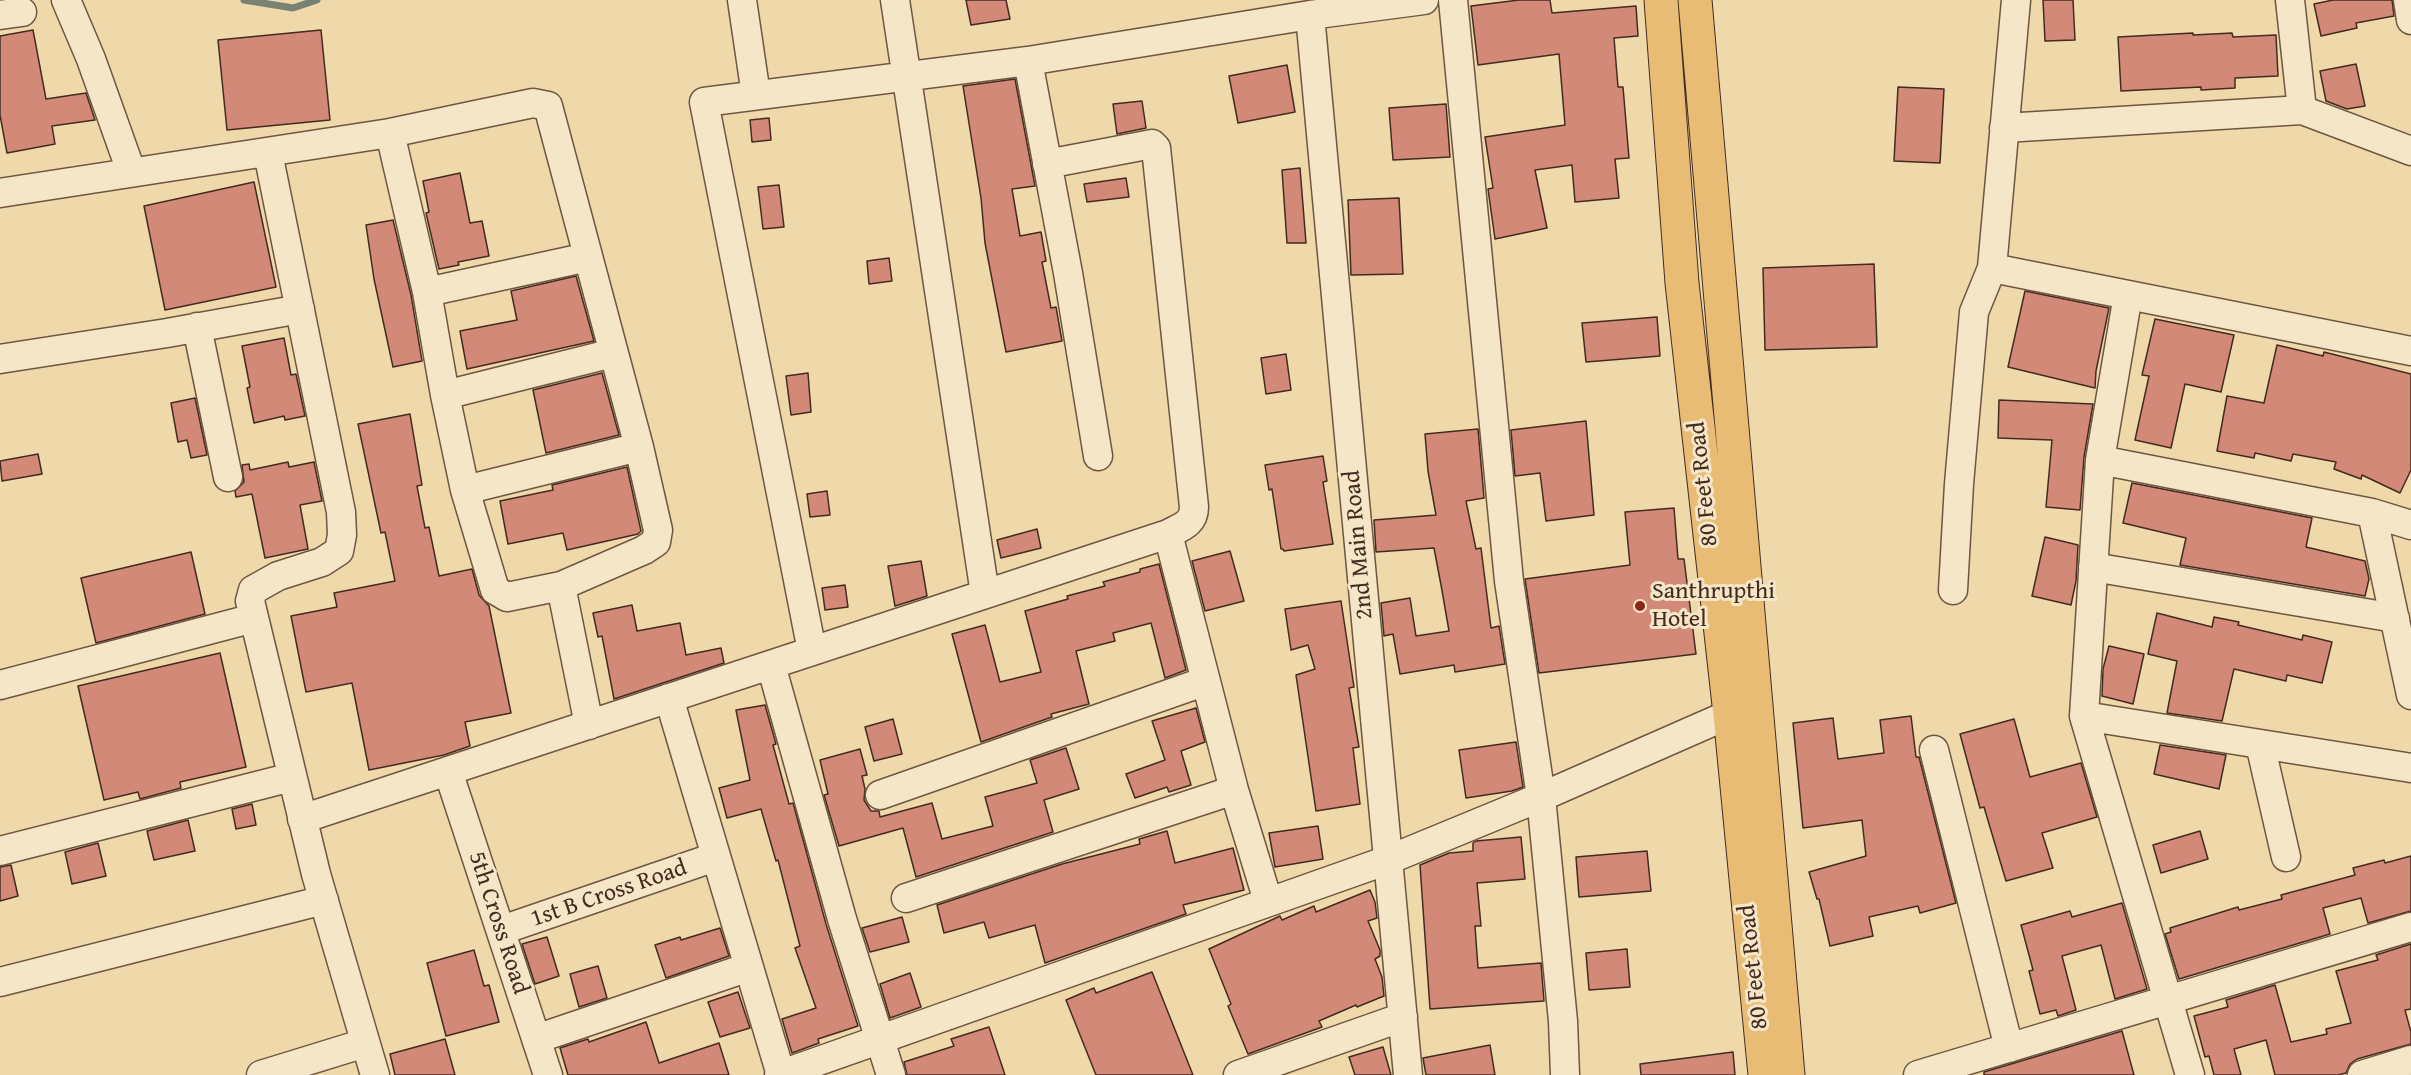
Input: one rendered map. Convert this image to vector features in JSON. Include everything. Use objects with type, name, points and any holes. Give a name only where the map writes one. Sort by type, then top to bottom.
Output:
[{"type":"main road","name":"80 Feet Road","points":[[1661,0],[1682,283],[1743,712],[1788,1075]]},
{"type":"main road","name":"80 Feet Road","points":[[1695,0],[1765,1075]]},
{"type":"street","points":[[66,0],[92,59],[130,171]]},
{"type":"street","points":[[742,0],[756,95]]},
{"type":"street","points":[[895,0],[985,594]]},
{"type":"street","points":[[812,651],[704,102],[1028,61],[1310,15],[1424,0]]},
{"type":"street","points":[[1453,0],[1509,581],[1541,797],[1563,1021],[1565,1075]]},
{"type":"street","points":[[1953,590],[1960,473],[1974,312],[1992,268],[2016,0]]},
{"type":"street","points":[[2290,0],[2302,111]]},
{"type":"street","name":"2nd Main Road","points":[[1310,15],[1408,1075]]},
{"type":"street","points":[[1028,61],[1098,456]]},
{"type":"street","points":[[0,193],[130,171],[268,153],[390,133],[533,103],[548,106],[639,447],[658,530],[656,542],[644,550],[561,586],[507,597],[495,590],[465,490],[427,292],[390,133]]},
{"type":"street","points":[[2004,128],[2302,111],[2411,151]]},
{"type":"street","points":[[302,819],[1168,534],[1188,524],[1192,520],[1194,507],[1156,148],[1152,144],[1047,164]]},
{"type":"street","points":[[268,153],[341,512],[342,536],[339,551],[322,562],[278,576],[253,590],[250,601],[302,819],[364,1043],[375,1075]]},
{"type":"street","points":[[427,292],[588,257]]},
{"type":"street","points":[[1992,268],[2411,351]]},
{"type":"street","points":[[2128,295],[2100,460],[2084,716],[2190,1075]]},
{"type":"street","points":[[0,359],[300,309]]},
{"type":"street","points":[[197,327],[228,477]]},
{"type":"street","points":[[445,395],[613,353]]},
{"type":"street","points":[[465,490],[639,447]]},
{"type":"street","points":[[2100,460],[2372,513],[2411,525]]},
{"type":"street","points":[[2372,513],[2411,695]]},
{"type":"street","points":[[1168,534],[1234,790],[1268,901]]},
{"type":"street","points":[[2093,567],[2395,618]]},
{"type":"street","points":[[561,586],[589,725]]},
{"type":"street","points":[[0,685],[254,618]]},
{"type":"street","points":[[771,665],[842,919],[891,1075]]},
{"type":"street","points":[[880,795],[1206,681]]},
{"type":"street","points":[[669,698],[780,1075],[1388,860],[1743,712]]},
{"type":"street","points":[[2084,716],[2411,768]]},
{"type":"street","points":[[2260,744],[2286,857]]},
{"type":"street","points":[[1934,750],[2009,1048]]},
{"type":"street","name":"5th Cross Road","points":[[448,771],[548,1075]]},
{"type":"street","points":[[0,851],[292,777]]},
{"type":"street","points":[[906,898],[1234,790]]},
{"type":"street","name":"1st B Cross Road","points":[[502,930],[715,857]]},
{"type":"street","points":[[0,982],[324,900]]},
{"type":"street","points":[[1918,1075],[2411,927]]},
{"type":"street","points":[[536,1039],[749,968]]},
{"type":"street","points":[[1238,1075],[1403,1017]]},
{"type":"street","points":[[261,1075],[364,1043]]},
{"type":"street","points":[[2361,1075],[2411,1060]]},
{"type":"building","points":[[966,0],[1006,0],[1010,19],[971,25]]},
{"type":"building","points":[[1519,0],[1550,0],[1552,13],[1636,6],[1638,36],[1614,38],[1618,87],[1623,87],[1629,158],[1615,159],[1619,198],[1575,202],[1572,165],[1535,170],[1547,228],[1495,239],[1488,189],[1493,188],[1485,137],[1565,125],[1559,54],[1478,65],[1471,6]]},
{"type":"building","points":[[2043,0],[2073,0],[2075,40],[2045,41]]},
{"type":"building","points":[[2333,0],[2392,0],[2394,16],[2356,23],[2357,28],[2321,36],[2314,4]]},
{"type":"building","points":[[33,30],[46,99],[86,93],[95,120],[52,126],[55,144],[7,153],[0,115],[0,36]]},
{"type":"building","points":[[321,30],[330,120],[227,130],[218,40]]},
{"type":"building","points":[[2193,33],[2193,35],[2232,33],[2233,37],[2276,35],[2278,76],[2235,78],[2235,88],[2201,90],[2201,87],[2121,91],[2118,37]]},
{"type":"building","points":[[2356,64],[2365,106],[2347,109],[2326,101],[2320,71]]},
{"type":"building","points":[[1287,65],[1295,112],[1238,123],[1229,76]]},
{"type":"building","points":[[1015,79],[1035,186],[1012,189],[1020,236],[1041,232],[1046,261],[1042,262],[1051,308],[1056,307],[1062,341],[1006,352],[985,243],[981,198],[963,86]]},
{"type":"building","points":[[1898,87],[1944,89],[1940,163],[1894,161]]},
{"type":"building","points":[[1142,101],[1146,128],[1117,134],[1113,104]]},
{"type":"building","points":[[1446,104],[1450,157],[1393,160],[1389,108]]},
{"type":"building","points":[[769,118],[771,140],[752,142],[750,120]]},
{"type":"building","points":[[1300,168],[1306,243],[1287,243],[1282,170]]},
{"type":"building","points":[[460,173],[470,223],[482,221],[489,256],[458,262],[459,265],[439,269],[426,213],[429,212],[423,181]]},
{"type":"building","points":[[1126,178],[1129,197],[1087,202],[1084,184]]},
{"type":"building","points":[[254,182],[276,287],[165,310],[144,206]]},
{"type":"building","points":[[779,185],[784,227],[763,229],[758,187]]},
{"type":"building","points":[[1399,198],[1403,274],[1351,275],[1348,200]]},
{"type":"building","points":[[393,220],[411,295],[422,361],[393,367],[374,279],[366,225]]},
{"type":"building","points":[[889,258],[892,281],[869,284],[867,261]]},
{"type":"building","points":[[1874,264],[1877,347],[1765,350],[1763,268]]},
{"type":"building","points":[[576,276],[594,341],[467,369],[460,331],[517,320],[511,291]]},
{"type":"building","points":[[2025,291],[2109,308],[2096,371],[2095,388],[2008,367]]},
{"type":"building","points":[[1657,317],[1660,356],[1586,362],[1582,323]]},
{"type":"building","points":[[2155,319],[2234,335],[2221,392],[2185,384],[2171,448],[2135,440],[2149,376],[2142,375]]},
{"type":"building","points":[[284,338],[291,375],[296,374],[305,416],[285,420],[284,416],[254,423],[242,346]]},
{"type":"building","points":[[2277,345],[2323,356],[2324,352],[2411,374],[2411,470],[2400,493],[2362,475],[2361,479],[2334,469],[2336,462],[2293,454],[2291,461],[2255,453],[2254,458],[2217,451],[2227,396],[2264,403]]},
{"type":"building","points":[[1286,354],[1291,390],[1266,394],[1261,358]]},
{"type":"building","points":[[602,373],[619,435],[546,453],[533,390]]},
{"type":"building","points":[[808,373],[811,412],[791,415],[786,376]]},
{"type":"building","points":[[195,398],[207,455],[191,458],[187,440],[178,442],[171,403]]},
{"type":"building","points":[[1999,400],[2093,404],[2084,457],[2080,510],[2046,507],[2052,440],[1998,438]]},
{"type":"building","points":[[410,414],[422,485],[417,486],[425,528],[429,527],[439,576],[472,569],[479,595],[489,606],[511,713],[465,722],[470,746],[444,755],[369,770],[352,683],[306,692],[291,616],[337,607],[334,593],[395,581],[385,532],[381,533],[358,424]]},
{"type":"building","points":[[1586,421],[1594,515],[1546,521],[1540,473],[1515,476],[1511,430]]},
{"type":"building","points":[[1478,429],[1484,498],[1466,501],[1476,549],[1481,548],[1491,628],[1499,626],[1505,664],[1455,672],[1454,665],[1400,674],[1393,634],[1384,636],[1381,603],[1410,598],[1416,636],[1449,631],[1434,548],[1376,552],[1374,520],[1436,515],[1428,471],[1425,434]]},
{"type":"building","points":[[38,454],[42,474],[2,481],[0,461]]},
{"type":"building","points":[[1323,456],[1327,481],[1323,482],[1333,544],[1284,551],[1281,549],[1272,489],[1269,490],[1265,465]]},
{"type":"building","points":[[288,462],[289,467],[314,462],[322,501],[300,505],[308,549],[265,558],[252,494],[236,497],[235,491],[244,482],[242,465],[249,464],[250,470]]},
{"type":"building","points":[[627,467],[641,531],[638,534],[567,550],[563,533],[508,544],[500,501],[553,490],[552,485]]},
{"type":"building","points":[[2132,483],[2312,518],[2306,547],[2365,561],[2369,579],[2365,596],[2180,565],[2186,538],[2123,523]]},
{"type":"building","points":[[827,491],[830,515],[810,517],[807,494]]},
{"type":"building","points":[[1674,508],[1678,559],[1684,559],[1696,654],[1539,673],[1525,579],[1630,565],[1625,512]]},
{"type":"building","points":[[1037,529],[1041,548],[1001,558],[997,540]]},
{"type":"building","points":[[2045,537],[2078,545],[2076,581],[2071,605],[2032,596]]},
{"type":"building","points":[[1230,551],[1244,601],[1205,611],[1192,561]]},
{"type":"building","points":[[191,552],[205,614],[96,643],[81,578]]},
{"type":"building","points":[[921,561],[927,596],[895,606],[888,566]]},
{"type":"building","points":[[1159,564],[1186,670],[1165,678],[1151,623],[1113,633],[1115,641],[1076,651],[1089,704],[1051,714],[1052,717],[981,742],[952,634],[985,625],[1000,682],[1041,672],[1025,611],[1068,599],[1067,596],[1105,586],[1103,582],[1140,572],[1140,569]]},
{"type":"building","points":[[845,585],[848,607],[825,610],[822,588]]},
{"type":"building","points":[[1341,601],[1354,687],[1349,688],[1359,747],[1353,748],[1360,804],[1316,811],[1296,675],[1315,669],[1308,645],[1291,650],[1285,609]]},
{"type":"building","points":[[632,605],[637,631],[680,623],[686,655],[721,648],[724,663],[614,699],[602,636],[598,637],[593,613]]},
{"type":"building","points":[[2157,613],[2212,627],[2214,617],[2302,640],[2303,635],[2332,642],[2322,683],[2287,675],[2286,681],[2234,669],[2222,721],[2167,713],[2177,661],[2148,654]]},
{"type":"building","points":[[2109,646],[2144,654],[2133,704],[2102,696],[2103,669]]},
{"type":"building","points":[[220,653],[246,767],[180,782],[181,788],[140,799],[138,792],[104,800],[78,686]]},
{"type":"building","points":[[765,705],[789,804],[793,803],[826,924],[858,1026],[818,1039],[819,1043],[792,1053],[782,1019],[816,1008],[795,948],[800,946],[778,860],[776,861],[761,809],[727,818],[719,788],[750,780],[736,710]]},
{"type":"building","points":[[1196,708],[1205,742],[1181,751],[1191,785],[1169,792],[1167,787],[1135,798],[1126,774],[1165,760],[1152,721]]},
{"type":"building","points":[[1911,716],[1916,757],[1919,757],[1956,903],[1920,913],[1918,906],[1869,917],[1873,936],[1830,946],[1819,899],[1817,899],[1809,872],[1866,856],[1862,820],[1803,828],[1793,723],[1833,718],[1838,759],[1884,753],[1880,720]]},
{"type":"building","points":[[893,719],[902,754],[874,761],[865,727]]},
{"type":"building","points":[[2014,719],[2030,777],[2081,763],[2097,817],[2042,833],[2053,868],[2006,881],[1984,807],[1980,808],[1960,734]]},
{"type":"building","points":[[1516,742],[1523,787],[1512,791],[1466,798],[1459,750]]},
{"type":"building","points":[[2160,745],[2226,755],[2219,789],[2154,774]]},
{"type":"building","points":[[1066,748],[1079,789],[1044,800],[1053,832],[916,877],[903,828],[839,846],[824,795],[828,794],[820,760],[860,749],[867,775],[862,776],[865,789],[864,800],[871,811],[879,811],[880,817],[932,803],[942,839],[993,826],[985,797],[1037,783],[1030,760]]},
{"type":"building","points":[[252,804],[256,825],[236,829],[232,809]]},
{"type":"building","points":[[188,820],[195,851],[154,860],[147,831]]},
{"type":"building","points":[[1318,826],[1323,859],[1275,867],[1269,833]]},
{"type":"building","points":[[1167,831],[1175,863],[1233,848],[1244,890],[1183,905],[1186,914],[1045,963],[1035,925],[989,938],[984,922],[944,933],[937,905],[1062,864],[1140,844],[1139,839]]},
{"type":"building","points":[[2200,831],[2208,859],[2161,873],[2153,845]]},
{"type":"building","points":[[1521,837],[1525,879],[1477,883],[1481,926],[1475,926],[1478,968],[1541,963],[1544,1001],[1430,1009],[1420,865],[1449,853],[1473,851],[1473,843],[1476,841]]},
{"type":"building","points":[[98,843],[106,876],[72,884],[65,852]]},
{"type":"building","points":[[1647,851],[1651,891],[1579,897],[1576,857]]},
{"type":"building","points":[[2411,856],[2411,911],[2368,923],[2361,898],[2323,908],[2330,934],[2179,979],[2165,934],[2171,932],[2170,928],[2238,907],[2239,910],[2282,899],[2281,895],[2355,875],[2353,868]]},
{"type":"building","points":[[11,865],[18,896],[0,901],[0,867]]},
{"type":"building","points":[[1370,890],[1375,902],[1377,918],[1368,921],[1380,950],[1380,956],[1375,959],[1382,977],[1384,996],[1319,1021],[1322,1027],[1248,1054],[1228,1006],[1231,1004],[1209,949],[1280,916],[1282,920],[1314,906],[1316,912]]},
{"type":"building","points":[[2122,903],[2147,989],[2115,999],[2101,945],[2062,956],[2076,1010],[2058,1016],[2056,1010],[2040,1014],[2029,971],[2033,970],[2021,925],[2070,911],[2072,917]]},
{"type":"building","points":[[902,917],[909,942],[870,952],[862,928]]},
{"type":"building","points":[[720,928],[729,956],[666,978],[655,945]]},
{"type":"building","points":[[547,937],[559,976],[535,984],[522,944]]},
{"type":"building","points":[[2411,944],[2411,1009],[2405,1010],[2411,1032],[2411,1044],[2357,1059],[2350,1064],[2346,1073],[2338,1075],[2275,1075],[2266,1040],[2234,1049],[2241,1075],[2214,1075],[2209,1056],[2205,1057],[2194,1016],[2228,1007],[2226,1000],[2275,985],[2291,1042],[2327,1034],[2326,1029],[2351,1023],[2336,971],[2378,960],[2376,955]]},
{"type":"building","points":[[1627,949],[1630,987],[1589,990],[1586,953]]},
{"type":"building","points":[[474,950],[484,986],[489,985],[499,1022],[446,1036],[427,963]]},
{"type":"building","points":[[598,966],[607,998],[579,1007],[570,974]]},
{"type":"building","points":[[1152,972],[1193,1075],[1096,1075],[1066,1000],[1094,988],[1096,993]]},
{"type":"building","points":[[910,973],[921,1007],[890,1018],[880,984]]},
{"type":"building","points":[[738,992],[750,1028],[720,1037],[708,1002]]},
{"type":"building","points":[[646,1022],[659,1063],[719,1043],[729,1075],[568,1075],[560,1048],[588,1039],[589,1042]]},
{"type":"building","points":[[989,1027],[1005,1075],[907,1075],[904,1062],[954,1046],[951,1039]]},
{"type":"building","points":[[2122,1031],[2134,1075],[1984,1075],[1984,1072]]},
{"type":"building","points":[[445,1039],[455,1075],[395,1075],[390,1054]]},
{"type":"building","points":[[1490,1045],[1495,1075],[1426,1075],[1423,1058]]},
{"type":"building","points":[[1383,1047],[1391,1075],[1355,1075],[1349,1057]]},
{"type":"building","points":[[1733,1052],[1735,1075],[1641,1075],[1640,1064]]},
{"type":"waterway","points":[[244,0],[293,8],[317,0]]},
{"type":"place","name":"Santhrupthi Hotel","points":[[1640,606]]}]
